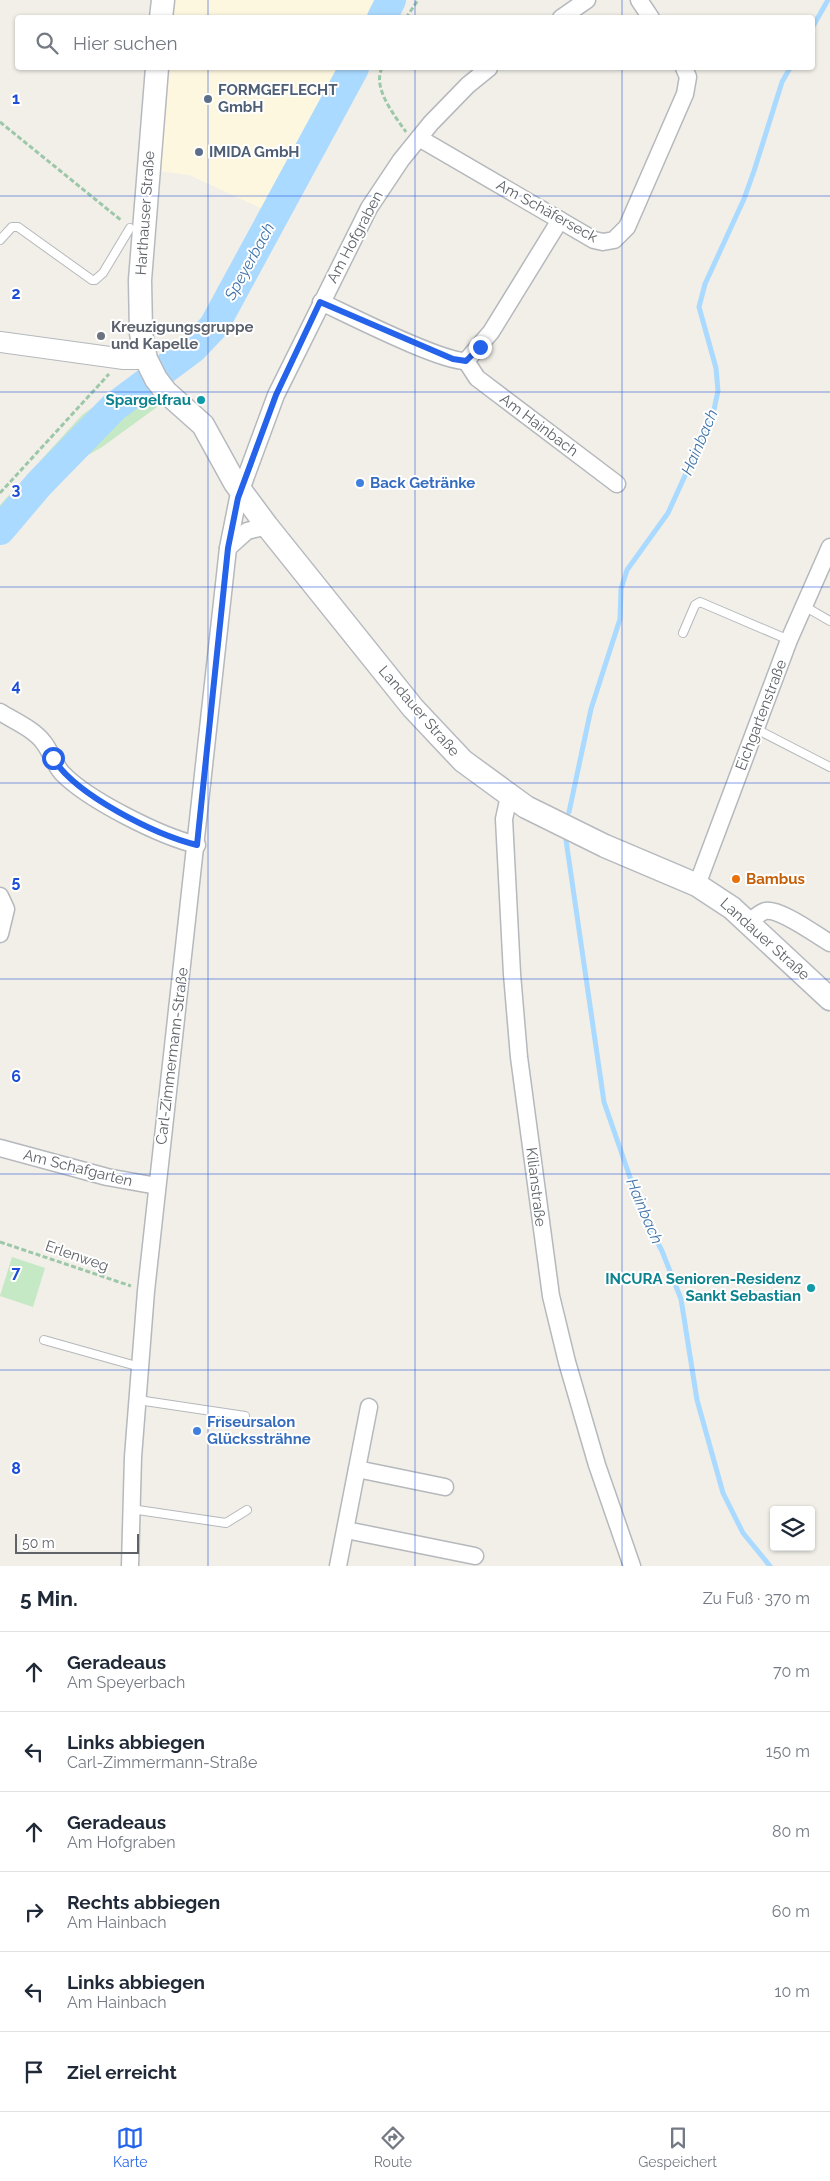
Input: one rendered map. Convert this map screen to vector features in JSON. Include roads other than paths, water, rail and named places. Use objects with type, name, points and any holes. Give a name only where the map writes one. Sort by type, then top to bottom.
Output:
[{"type":"main road","points":[[161,15],[163,0]]},
{"type":"main road","name":"Harthauser Straße","points":[[140,362],[140,280],[157,70]]},
{"type":"main road","name":"Landauer Straße","points":[[140,362],[166,392],[203,424],[241,490],[267,526],[436,734],[463,761],[509,796],[576,833],[697,884],[732,908],[830,999]]},
{"type":"street","points":[[565,15],[587,0]]},
{"type":"street","points":[[639,0],[649,15]]},
{"type":"street","name":"Am Hofgraben","points":[[241,490],[276,395],[320,302],[369,208],[401,160],[419,138],[445,108],[487,70]]},
{"type":"street","name":"Am Schäferseck","points":[[419,138],[594,240],[604,242],[614,240],[622,234],[634,215],[685,94],[688,77],[685,70]]},
{"type":"street","points":[[320,302],[439,354],[460,361],[466,361],[491,332],[560,220]]},
{"type":"street","points":[[0,342],[140,362]]},
{"type":"street","name":"Am Hainbach","points":[[466,361],[477,378],[617,484]]},
{"type":"street","name":"Carl-Zimmermann-Straße","points":[[130,1566],[131,1509],[146,1291],[197,845],[228,548],[234,511],[241,490]]},
{"type":"street","points":[[228,548],[247,531],[267,526]]},
{"type":"street","name":"Eichgartenstraße","points":[[697,884],[789,640],[830,547]]},
{"type":"street","points":[[0,712],[37,736],[60,771],[86,791],[136,821],[180,841],[197,845]]},
{"type":"street","name":"Kilianstraße","points":[[509,796],[504,819],[512,974],[520,1067],[551,1296],[567,1362],[597,1465],[632,1566]]},
{"type":"street","points":[[0,896],[6,909],[0,934]]},
{"type":"street","points":[[748,923],[764,911],[771,911],[830,943]]},
{"type":"street","name":"Am Schafgarten","points":[[0,1148],[107,1177],[157,1186]]},
{"type":"street","points":[[338,1566],[369,1407]]},
{"type":"street","points":[[357,1469],[445,1487]]},
{"type":"street","points":[[346,1530],[475,1556]]},
{"type":"lane","points":[[0,240],[12,226],[18,226],[92,280],[95,280],[103,273],[130,228]]},
{"type":"lane","points":[[683,632],[695,605],[700,602],[789,640]]},
{"type":"lane","points":[[804,606],[830,621]]},
{"type":"lane","points":[[756,729],[830,767]]},
{"type":"lane","points":[[44,1340],[140,1367]]},
{"type":"lane","points":[[138,1400],[245,1416]]},
{"type":"lane","points":[[131,1509],[226,1523],[247,1510]]},
{"type":"waterway","name":"Speyerbach","points":[[384,15],[391,0]]},
{"type":"waterway","name":"Hainbach","points":[[815,23],[828,0]]},
{"type":"waterway","name":"Speyerbach","points":[[0,530],[39,484],[114,407],[193,348],[214,326],[353,70]]},
{"type":"waterway","name":"Hainbach","points":[[569,812],[591,709],[620,619],[621,589],[627,570],[668,513],[713,414],[718,391],[716,368],[699,307],[705,284],[744,199],[782,82],[789,70]]},
{"type":"waterway","name":"Hainbach","points":[[566,840],[604,1102],[643,1215],[662,1251],[681,1299],[697,1400],[723,1493],[743,1533],[770,1566]]},
{"type":"place","name":"FORMGEFLECHT GmbH","points":[[208,99]]},
{"type":"place","name":"IMIDA GmbH","points":[[199,152]]},
{"type":"place","name":"Kreuzigungsgruppe und Kapelle","points":[[101,336]]},
{"type":"place","name":"Spargelfrau","points":[[201,400]]},
{"type":"place","name":"Back Getränke","points":[[360,483]]},
{"type":"place","name":"Bambus","points":[[736,879]]},
{"type":"place","name":"INCURA Senioren-Residenz Sankt Sebastian","points":[[811,1288]]},
{"type":"place","name":"Friseursalon Glückssträhne","points":[[197,1431]]}]
